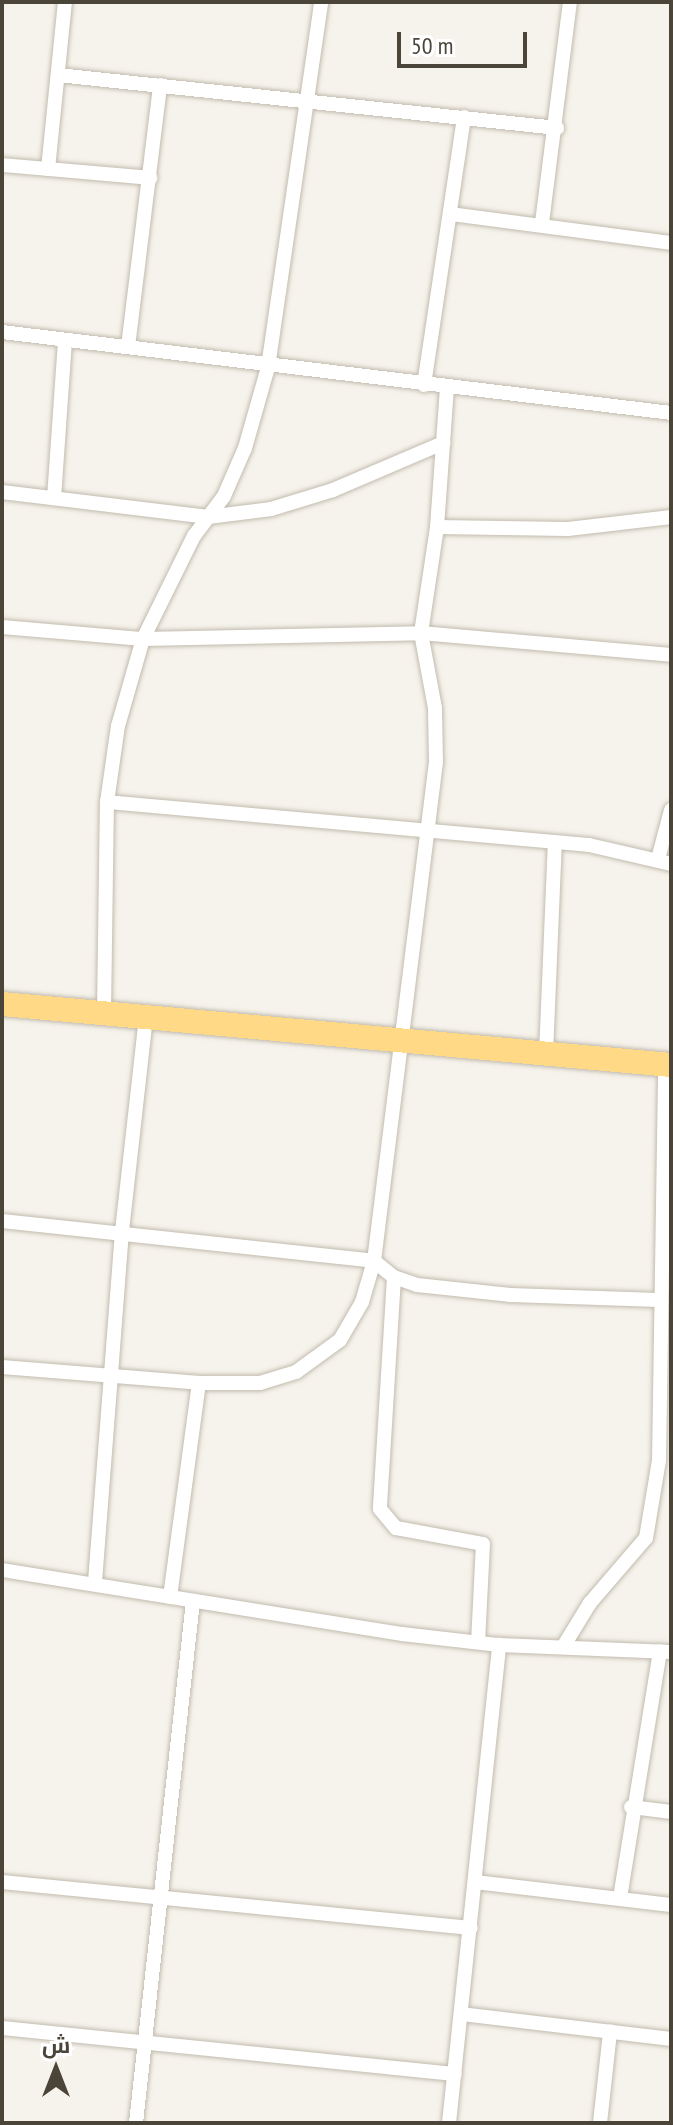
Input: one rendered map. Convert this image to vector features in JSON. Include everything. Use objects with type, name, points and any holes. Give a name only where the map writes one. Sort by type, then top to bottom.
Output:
[{"type":"highway","points":[[2,1004],[668,1065]]},
{"type":"street","points":[[48,169],[65,2]]},
{"type":"street","points":[[104,1013],[107,802],[118,726],[143,639],[208,517],[224,496],[245,448],[268,367],[321,2]]},
{"type":"street","points":[[542,223],[557,128],[570,2]]},
{"type":"street","points":[[58,75],[308,98],[557,128]]},
{"type":"street","points":[[128,347],[160,85]]},
{"type":"street","points":[[424,385],[464,117]]},
{"type":"street","points":[[2,165],[150,178]]},
{"type":"street","points":[[451,214],[542,223],[671,243]]},
{"type":"street","points":[[2,332],[268,367],[671,413]]},
{"type":"street","points":[[54,498],[65,340]]},
{"type":"street","points":[[2,1367],[199,1383],[260,1383],[296,1372],[340,1340],[362,1302],[374,1261],[436,762],[435,708],[421,633],[437,527],[447,388]]},
{"type":"street","points":[[2,492],[208,517],[271,509],[333,490],[443,443]]},
{"type":"street","points":[[437,527],[568,529],[671,517]]},
{"type":"street","points":[[2,627],[143,639],[421,633],[671,655]]},
{"type":"street","points":[[107,802],[555,842],[665,861],[671,810]]},
{"type":"street","points":[[546,1054],[555,842]]},
{"type":"street","points":[[95,1582],[122,1231],[146,1017]]},
{"type":"street","points":[[563,1647],[590,1603],[646,1538],[665,1462],[659,1300],[668,1065]]},
{"type":"street","points":[[2,1221],[122,1231],[374,1261],[394,1277],[417,1285],[510,1295],[659,1300]]},
{"type":"street","points":[[394,1277],[380,1509],[396,1528],[483,1544],[478,1642]]},
{"type":"street","points":[[170,1597],[199,1383]]},
{"type":"street","points":[[2,1570],[499,1645],[665,1652],[631,1807],[620,1898]]},
{"type":"street","points":[[136,2123],[158,1898],[193,1601]]},
{"type":"street","points":[[449,2123],[499,1645]]},
{"type":"street","points":[[631,1807],[671,1812]]},
{"type":"street","points":[[2,1882],[471,1928]]},
{"type":"street","points":[[475,1882],[671,1905]]},
{"type":"street","points":[[461,2014],[671,2039]]},
{"type":"street","points":[[2,2028],[455,2074]]},
{"type":"street","points":[[600,2123],[610,2032]]}]
